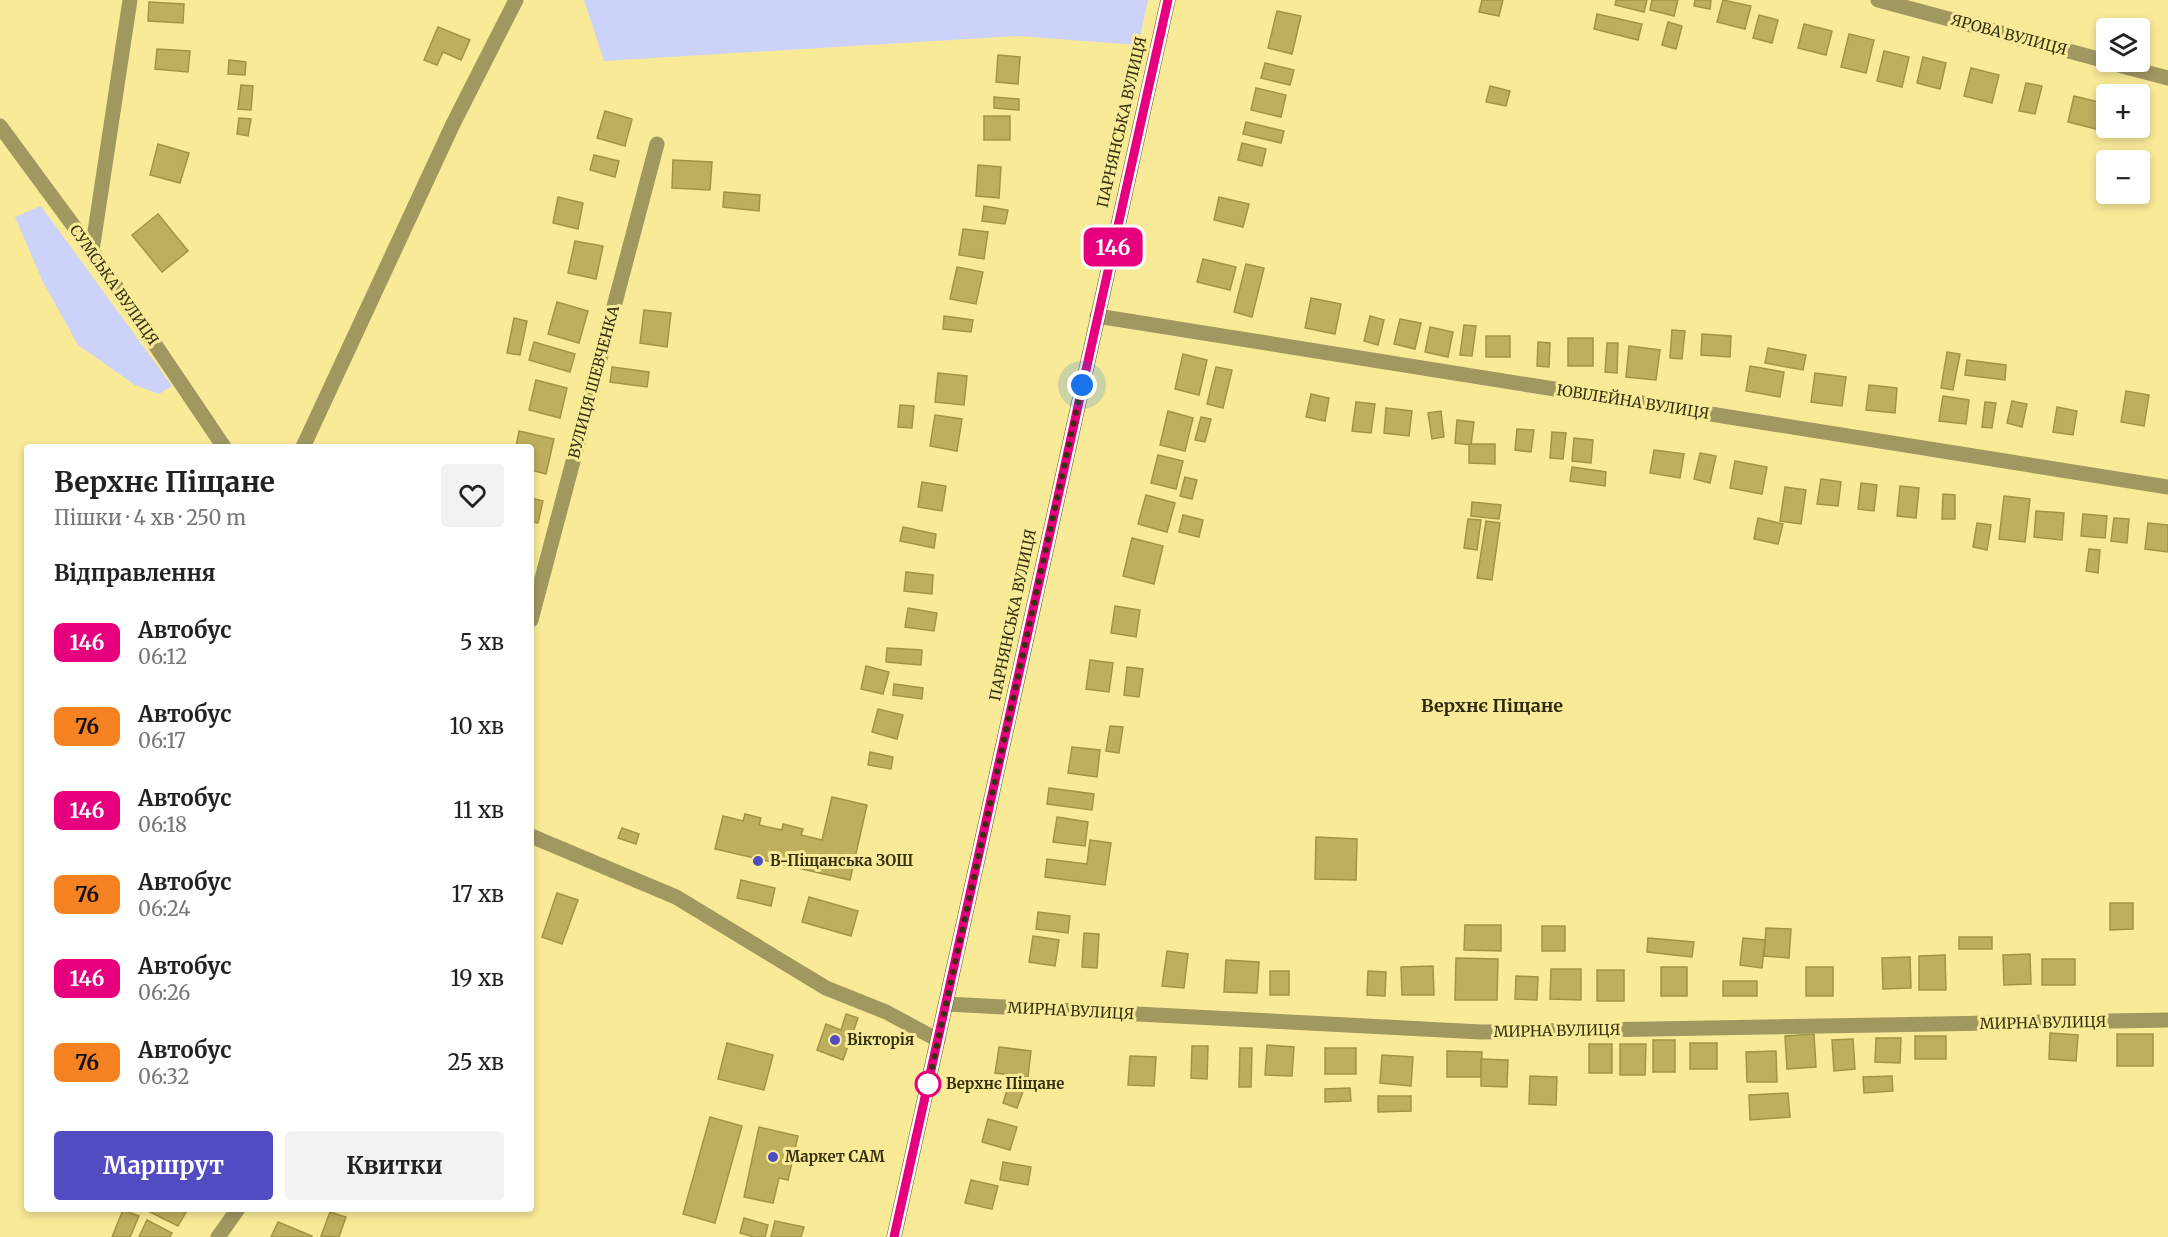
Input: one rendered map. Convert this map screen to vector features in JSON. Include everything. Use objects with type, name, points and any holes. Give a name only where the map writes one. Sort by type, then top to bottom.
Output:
[{"type":"main road","name":"ПАРНЯНСЬКА ВУЛИЦЯ","points":[[894,1237],[1168,0]]},
{"type":"street","points":[[92,251],[130,0]]},
{"type":"street","points":[[304,444],[448,135],[516,0]]},
{"type":"street","name":"ЯРОВА ВУЛИЦЯ","points":[[1878,0],[2096,58]]},
{"type":"street","name":"ЯРОВА ВУЛИЦЯ","points":[[2146,72],[2168,78]]},
{"type":"street","name":"СУМСЬКА ВУЛИЦЯ","points":[[0,126],[92,251],[222,444]]},
{"type":"street","name":"ВУЛИЦЯ ШЕВЧЕНКА","points":[[534,609],[657,144]]},
{"type":"street","name":"ЮВІЛЕЙНА ВУЛИЦЯ","points":[[1097,316],[2168,487]]},
{"type":"street","points":[[534,837],[676,897],[826,988],[886,1012],[938,1040]]},
{"type":"street","name":"МИРНА ВУЛИЦЯ","points":[[946,1004],[1481,1032],[2168,1020]]},
{"type":"street","points":[[218,1237],[236,1212]]},
{"type":"shaded area","points":[[584,0],[1148,0],[1138,45],[1017,36],[604,61]]},
{"type":"shaded area","points":[[41,206],[172,386],[159,394],[135,385],[78,345],[43,282],[15,217]]},
{"type":"building","points":[[1482,0],[1503,0],[1499,16],[1479,12]]},
{"type":"building","points":[[1616,0],[1647,0],[1644,12],[1615,5]]},
{"type":"building","points":[[1652,0],[1678,0],[1674,16],[1650,10]]},
{"type":"building","points":[[1695,0],[1711,0],[1710,9],[1694,6]]},
{"type":"building","points":[[1723,0],[1751,6],[1745,29],[1717,22]]},
{"type":"building","points":[[149,2],[184,4],[183,23],[148,21]]},
{"type":"building","points":[[1277,11],[1301,16],[1292,54],[1268,48]]},
{"type":"building","points":[[1597,14],[1642,24],[1638,40],[1594,29]]},
{"type":"building","points":[[1759,15],[1778,20],[1772,43],[1753,38]]},
{"type":"building","points":[[1668,22],[1682,26],[1676,49],[1662,45]]},
{"type":"building","points":[[1804,24],[1832,31],[1826,55],[1798,48]]},
{"type":"building","points":[[438,27],[470,40],[461,60],[443,52],[437,65],[424,60]]},
{"type":"building","points":[[1849,34],[1874,40],[1866,73],[1841,67]]},
{"type":"building","points":[[157,49],[190,51],[188,72],[155,69]]},
{"type":"building","points":[[1884,51],[1909,57],[1902,87],[1877,81]]},
{"type":"building","points":[[998,55],[1020,57],[1018,84],[996,82]]},
{"type":"building","points":[[1923,57],[1946,63],[1940,89],[1917,83]]},
{"type":"building","points":[[229,60],[246,62],[245,75],[228,74]]},
{"type":"building","points":[[1265,63],[1294,70],[1290,85],[1261,78]]},
{"type":"building","points":[[1971,68],[1999,75],[1992,103],[1964,96]]},
{"type":"building","points":[[2026,83],[2042,86],[2035,114],[2019,111]]},
{"type":"building","points":[[241,85],[253,86],[251,110],[238,109]]},
{"type":"building","points":[[1490,86],[1510,91],[1506,106],[1486,102]]},
{"type":"building","points":[[1256,88],[1286,95],[1281,117],[1251,110]]},
{"type":"building","points":[[2074,96],[2096,101],[2096,129],[2068,122]]},
{"type":"building","points":[[994,97],[1019,99],[1019,110],[994,108]]},
{"type":"building","points":[[605,111],[632,119],[625,146],[597,138]]},
{"type":"building","points":[[984,116],[1010,116],[1010,140],[984,140]]},
{"type":"building","points":[[239,118],[251,119],[248,136],[237,134]]},
{"type":"building","points":[[1246,122],[1284,131],[1281,143],[1243,134]]},
{"type":"building","points":[[1242,143],[1266,149],[1262,166],[1238,160]]},
{"type":"building","points":[[158,144],[189,153],[180,183],[150,175]]},
{"type":"building","points":[[594,155],[619,161],[615,177],[590,170]]},
{"type":"building","points":[[673,160],[712,162],[710,190],[672,188]]},
{"type":"building","points":[[978,165],[1001,167],[999,198],[976,196]]},
{"type":"building","points":[[724,192],[760,195],[759,211],[723,207]]},
{"type":"building","points":[[558,197],[583,203],[578,229],[553,223]]},
{"type":"building","points":[[1219,197],[1249,204],[1243,227],[1214,220]]},
{"type":"building","points":[[984,206],[1008,210],[1005,224],[982,221]]},
{"type":"building","points":[[158,214],[188,251],[162,272],[132,235]]},
{"type":"building","points":[[963,229],[988,232],[984,259],[959,255]]},
{"type":"building","points":[[575,241],[603,246],[596,279],[568,273]]},
{"type":"building","points":[[1203,259],[1236,267],[1230,290],[1197,282]]},
{"type":"building","points":[[1246,264],[1264,268],[1252,317],[1234,312]]},
{"type":"building","points":[[957,267],[983,272],[976,304],[950,299]]},
{"type":"building","points":[[1311,298],[1341,304],[1335,334],[1305,328]]},
{"type":"building","points":[[557,302],[588,311],[579,343],[548,334]]},
{"type":"building","points":[[644,310],[671,313],[667,347],[640,343]]},
{"type":"building","points":[[944,316],[973,320],[971,332],[943,329]]},
{"type":"building","points":[[1370,316],[1384,320],[1378,345],[1364,341]]},
{"type":"building","points":[[514,318],[527,321],[520,355],[507,353]]},
{"type":"building","points":[[1400,319],[1421,323],[1415,349],[1394,344]]},
{"type":"building","points":[[1464,325],[1476,326],[1472,356],[1460,355]]},
{"type":"building","points":[[1430,327],[1453,332],[1448,357],[1425,352]]},
{"type":"building","points":[[1672,330],[1685,331],[1682,359],[1670,358]]},
{"type":"building","points":[[1702,334],[1731,336],[1730,357],[1701,355]]},
{"type":"building","points":[[1486,336],[1510,336],[1510,357],[1486,357]]},
{"type":"building","points":[[1568,338],[1593,338],[1593,366],[1568,366]]},
{"type":"building","points":[[534,342],[575,354],[570,372],[529,360]]},
{"type":"building","points":[[1538,342],[1550,343],[1549,367],[1537,366]]},
{"type":"building","points":[[1607,343],[1618,343],[1617,373],[1605,372]]},
{"type":"building","points":[[1629,346],[1660,350],[1656,380],[1626,377]]},
{"type":"building","points":[[1768,348],[1806,355],[1803,370],[1765,363]]},
{"type":"building","points":[[1947,352],[1960,354],[1953,390],[1941,388]]},
{"type":"building","points":[[1183,354],[1207,360],[1199,395],[1175,389]]},
{"type":"building","points":[[1967,360],[2006,365],[2005,380],[1965,375]]},
{"type":"building","points":[[1750,366],[1784,372],[1780,397],[1746,391]]},
{"type":"building","points":[[612,367],[649,372],[647,387],[610,382]]},
{"type":"building","points":[[1216,367],[1232,370],[1223,408],[1207,404]]},
{"type":"building","points":[[938,373],[967,376],[964,405],[935,402]]},
{"type":"building","points":[[1815,373],[1846,377],[1842,406],[1811,402]]},
{"type":"building","points":[[536,380],[567,388],[560,418],[529,410]]},
{"type":"building","points":[[1869,385],[1897,388],[1895,413],[1866,410]]},
{"type":"building","points":[[2126,391],[2149,395],[2144,426],[2121,422]]},
{"type":"building","points":[[1311,394],[1329,398],[1325,421],[1306,417]]},
{"type":"building","points":[[1943,396],[1969,400],[1966,424],[1939,421]]},
{"type":"building","points":[[2012,401],[2027,404],[2022,427],[2007,423]]},
{"type":"building","points":[[1356,402],[1375,404],[1371,433],[1352,431]]},
{"type":"building","points":[[1985,402],[1996,403],[1992,428],[1982,427]]},
{"type":"building","points":[[900,405],[914,406],[912,428],[898,427]]},
{"type":"building","points":[[2057,407],[2077,411],[2073,435],[2053,432]]},
{"type":"building","points":[[1386,408],[1412,411],[1409,436],[1384,433]]},
{"type":"building","points":[[1168,411],[1193,418],[1185,451],[1160,445]]},
{"type":"building","points":[[1441,411],[1444,437],[1432,439],[1428,413]]},
{"type":"building","points":[[935,415],[962,419],[957,451],[930,446]]},
{"type":"building","points":[[1201,417],[1211,419],[1205,442],[1195,440]]},
{"type":"building","points":[[1457,420],[1474,422],[1471,445],[1455,443]]},
{"type":"building","points":[[1517,429],[1534,430],[1531,452],[1515,450]]},
{"type":"building","points":[[519,431],[554,439],[546,474],[534,471],[534,444],[517,444]]},
{"type":"building","points":[[1552,432],[1566,433],[1563,459],[1550,458]]},
{"type":"building","points":[[1574,438],[1593,440],[1591,463],[1572,461]]},
{"type":"building","points":[[1469,444],[1495,444],[1495,464],[1469,463]]},
{"type":"building","points":[[1654,450],[1684,454],[1680,478],[1650,473]]},
{"type":"building","points":[[1700,453],[1716,456],[1710,483],[1694,479]]},
{"type":"building","points":[[1158,455],[1183,461],[1176,489],[1151,483]]},
{"type":"building","points":[[1735,461],[1767,467],[1762,494],[1730,488]]},
{"type":"building","points":[[1572,467],[1606,472],[1605,486],[1570,481]]},
{"type":"building","points":[[1185,477],[1197,480],[1192,499],[1180,496]]},
{"type":"building","points":[[1821,479],[1841,482],[1838,506],[1817,504]]},
{"type":"building","points":[[922,482],[946,486],[942,511],[918,507]]},
{"type":"building","points":[[1861,483],[1877,485],[1874,511],[1858,509]]},
{"type":"building","points":[[1900,486],[1919,488],[1916,518],[1897,516]]},
{"type":"building","points":[[1785,487],[1806,490],[1801,524],[1780,521]]},
{"type":"building","points":[[1943,494],[1955,495],[1955,519],[1942,519]]},
{"type":"building","points":[[1146,495],[1175,503],[1167,532],[1138,524]]},
{"type":"building","points":[[2004,496],[2030,499],[2025,542],[1999,539]]},
{"type":"building","points":[[534,499],[543,501],[538,523],[534,522]]},
{"type":"building","points":[[1472,502],[1501,505],[1499,519],[1471,516]]},
{"type":"building","points":[[2036,511],[2064,513],[2062,540],[2034,537]]},
{"type":"building","points":[[2083,514],[2107,516],[2105,538],[2081,536]]},
{"type":"building","points":[[1183,515],[1203,520],[1199,537],[1179,532]]},
{"type":"building","points":[[1758,518],[1783,524],[1778,544],[1754,539]]},
{"type":"building","points":[[2114,518],[2129,519],[2127,543],[2111,541]]},
{"type":"building","points":[[1468,519],[1481,520],[1477,550],[1464,548]]},
{"type":"building","points":[[1486,521],[1500,523],[1492,580],[1477,578]]},
{"type":"building","points":[[1977,523],[1991,525],[1987,550],[1973,547]]},
{"type":"building","points":[[2148,523],[2168,525],[2168,552],[2145,549]]},
{"type":"building","points":[[903,527],[936,534],[934,548],[900,541]]},
{"type":"building","points":[[1132,538],[1163,546],[1154,584],[1123,576]]},
{"type":"building","points":[[2089,549],[2100,550],[2098,573],[2086,571]]},
{"type":"building","points":[[906,572],[933,575],[932,594],[904,591]]},
{"type":"building","points":[[1115,606],[1140,610],[1136,637],[1111,633]]},
{"type":"building","points":[[908,608],[937,613],[934,631],[905,627]]},
{"type":"building","points":[[887,648],[922,650],[921,665],[886,662]]},
{"type":"building","points":[[1090,660],[1113,663],[1109,692],[1086,689]]},
{"type":"building","points":[[866,666],[889,672],[883,694],[861,689]]},
{"type":"building","points":[[1127,667],[1143,669],[1139,697],[1124,695]]},
{"type":"building","points":[[894,684],[923,688],[922,699],[893,695]]},
{"type":"building","points":[[878,709],[903,715],[897,739],[872,732]]},
{"type":"building","points":[[1110,726],[1123,727],[1119,753],[1106,751]]},
{"type":"building","points":[[1072,747],[1100,750],[1097,777],[1068,773]]},
{"type":"building","points":[[870,752],[893,757],[891,769],[868,765]]},
{"type":"building","points":[[1049,788],[1094,794],[1092,810],[1047,804]]},
{"type":"building","points":[[832,797],[867,805],[850,880],[715,849],[723,816],[743,821],[745,814],[761,818],[759,825],[782,830],[783,824],[803,829],[801,835],[822,840]]},
{"type":"building","points":[[1057,817],[1088,822],[1085,846],[1053,842]]},
{"type":"building","points":[[622,828],[639,834],[636,844],[618,838]]},
{"type":"building","points":[[1316,837],[1357,839],[1356,880],[1315,879]]},
{"type":"building","points":[[1090,840],[1111,843],[1105,885],[1045,877],[1047,859],[1087,864]]},
{"type":"building","points":[[741,880],[775,888],[771,906],[737,898]]},
{"type":"building","points":[[557,893],[578,900],[562,944],[542,937]]},
{"type":"building","points":[[809,897],[858,911],[851,936],[802,922]]},
{"type":"building","points":[[2110,903],[2133,903],[2133,929],[2110,930]]},
{"type":"building","points":[[1038,912],[1070,916],[1068,933],[1036,929]]},
{"type":"building","points":[[1465,925],[1501,925],[1501,951],[1464,950]]},
{"type":"building","points":[[1542,926],[1565,926],[1565,951],[1542,951]]},
{"type":"building","points":[[1766,928],[1791,929],[1789,958],[1764,956]]},
{"type":"building","points":[[1084,933],[1099,934],[1097,968],[1082,967]]},
{"type":"building","points":[[1033,936],[1059,940],[1055,966],[1029,962]]},
{"type":"building","points":[[1959,937],[1992,937],[1992,949],[1959,949]]},
{"type":"building","points":[[1648,938],[1694,942],[1692,957],[1647,952]]},
{"type":"building","points":[[1743,938],[1765,940],[1762,968],[1740,965]]},
{"type":"building","points":[[1167,951],[1188,954],[1184,988],[1162,986]]},
{"type":"building","points":[[2030,954],[2031,984],[2004,985],[2003,955]]},
{"type":"building","points":[[1945,955],[1946,990],[1919,990],[1919,956]]},
{"type":"building","points":[[1910,957],[1911,988],[1883,989],[1882,958]]},
{"type":"building","points":[[1456,958],[1498,959],[1497,1000],[1455,1000]]},
{"type":"building","points":[[2042,959],[2075,959],[2075,985],[2042,985]]},
{"type":"building","points":[[1226,960],[1259,962],[1257,993],[1224,992]]},
{"type":"building","points":[[1433,966],[1434,995],[1402,995],[1401,967]]},
{"type":"building","points":[[1661,967],[1687,967],[1687,996],[1661,996]]},
{"type":"building","points":[[1806,967],[1833,967],[1833,996],[1806,996]]},
{"type":"building","points":[[1551,969],[1581,969],[1581,1000],[1550,999]]},
{"type":"building","points":[[1597,970],[1624,970],[1624,1001],[1597,1001]]},
{"type":"building","points":[[1270,971],[1289,971],[1289,995],[1270,995]]},
{"type":"building","points":[[1368,971],[1386,972],[1385,996],[1367,995]]},
{"type":"building","points":[[1516,976],[1538,977],[1537,1000],[1515,999]]},
{"type":"building","points":[[1723,981],[1757,981],[1757,996],[1723,996]]},
{"type":"building","name":"Вікторія","points":[[846,1014],[858,1018],[843,1060],[817,1050],[826,1024],[841,1030]]},
{"type":"building","points":[[2050,1033],[2078,1035],[2076,1061],[2049,1059]]},
{"type":"building","points":[[1814,1034],[1816,1067],[1787,1069],[1785,1036]]},
{"type":"building","points":[[2117,1034],[2153,1034],[2153,1066],[2117,1066]]},
{"type":"building","points":[[1915,1036],[1946,1036],[1946,1059],[1915,1059]]},
{"type":"building","points":[[1876,1038],[1901,1038],[1900,1063],[1875,1062]]},
{"type":"building","points":[[1853,1039],[1855,1069],[1834,1071],[1832,1040]]},
{"type":"building","points":[[1653,1040],[1675,1040],[1675,1072],[1653,1072]]},
{"type":"building","points":[[727,1043],[773,1055],[764,1090],[718,1079]]},
{"type":"building","points":[[1690,1043],[1717,1043],[1717,1069],[1690,1069]]},
{"type":"building","points":[[1589,1044],[1612,1044],[1612,1073],[1589,1073]]},
{"type":"building","points":[[1620,1044],[1646,1044],[1645,1075],[1620,1075]]},
{"type":"building","points":[[1267,1045],[1294,1047],[1292,1076],[1265,1075]]},
{"type":"building","points":[[1192,1046],[1208,1046],[1207,1079],[1191,1078]]},
{"type":"building","points":[[999,1047],[1031,1051],[1028,1077],[995,1073]]},
{"type":"building","points":[[1240,1048],[1252,1048],[1251,1087],[1239,1087]]},
{"type":"building","points":[[1325,1048],[1356,1048],[1356,1074],[1325,1074]]},
{"type":"building","points":[[1447,1051],[1482,1052],[1481,1077],[1447,1077]]},
{"type":"building","points":[[1776,1051],[1777,1082],[1747,1082],[1746,1052]]},
{"type":"building","points":[[1382,1055],[1413,1057],[1411,1086],[1380,1083]]},
{"type":"building","points":[[1130,1056],[1156,1057],[1154,1086],[1128,1085]]},
{"type":"building","points":[[1481,1059],[1508,1060],[1507,1087],[1481,1086]]},
{"type":"building","points":[[1530,1076],[1557,1077],[1556,1105],[1529,1104]]},
{"type":"building","points":[[1892,1076],[1893,1091],[1864,1093],[1863,1077]]},
{"type":"building","points":[[1010,1081],[1025,1086],[1017,1108],[1003,1103]]},
{"type":"building","points":[[1350,1088],[1351,1101],[1325,1102],[1325,1089]]},
{"type":"building","points":[[1788,1093],[1790,1117],[1750,1120],[1749,1095]]},
{"type":"building","points":[[1378,1096],[1411,1096],[1411,1111],[1378,1112]]},
{"type":"building","points":[[710,1117],[742,1126],[715,1223],[683,1214]]},
{"type":"building","points":[[988,1119],[1017,1127],[1010,1150],[982,1142]]},
{"type":"building","name":"Маркет САМ","points":[[759,1127],[798,1136],[788,1180],[779,1178],[773,1203],[744,1197]]},
{"type":"building","points":[[1003,1162],[1031,1167],[1028,1185],[1000,1180]]},
{"type":"building","points":[[971,1180],[998,1186],[992,1209],[965,1203]]},
{"type":"building","points":[[122,1212],[139,1216],[130,1237],[112,1237]]},
{"type":"building","points":[[150,1212],[186,1212],[178,1226]]},
{"type":"building","points":[[330,1212],[346,1217],[339,1237],[321,1236]]},
{"type":"building","points":[[744,1218],[768,1225],[765,1237],[740,1233]]},
{"type":"building","points":[[147,1220],[172,1233],[170,1237],[139,1237]]},
{"type":"building","points":[[775,1221],[804,1227],[801,1237],[771,1237]]},
{"type":"building","points":[[278,1222],[312,1236],[312,1237],[271,1237]]},
{"type":"bus line","name":"146","points":[[894,1237],[1168,0]]},
{"type":"place","name":"В-Піщанська ЗОШ","points":[[758,861]]},
{"type":"place","name":"Вікторія","points":[[835,1040]]},
{"type":"place","name":"Верхнє Піщане","points":[[928,1084]]},
{"type":"place","name":"Маркет САМ","points":[[773,1157]]},
{"type":"district","name":"Верхнє Піщане","points":[[1492,706]]},
{"type":"route","points":[[928,1084],[928,1086],[1082,385]]}]
